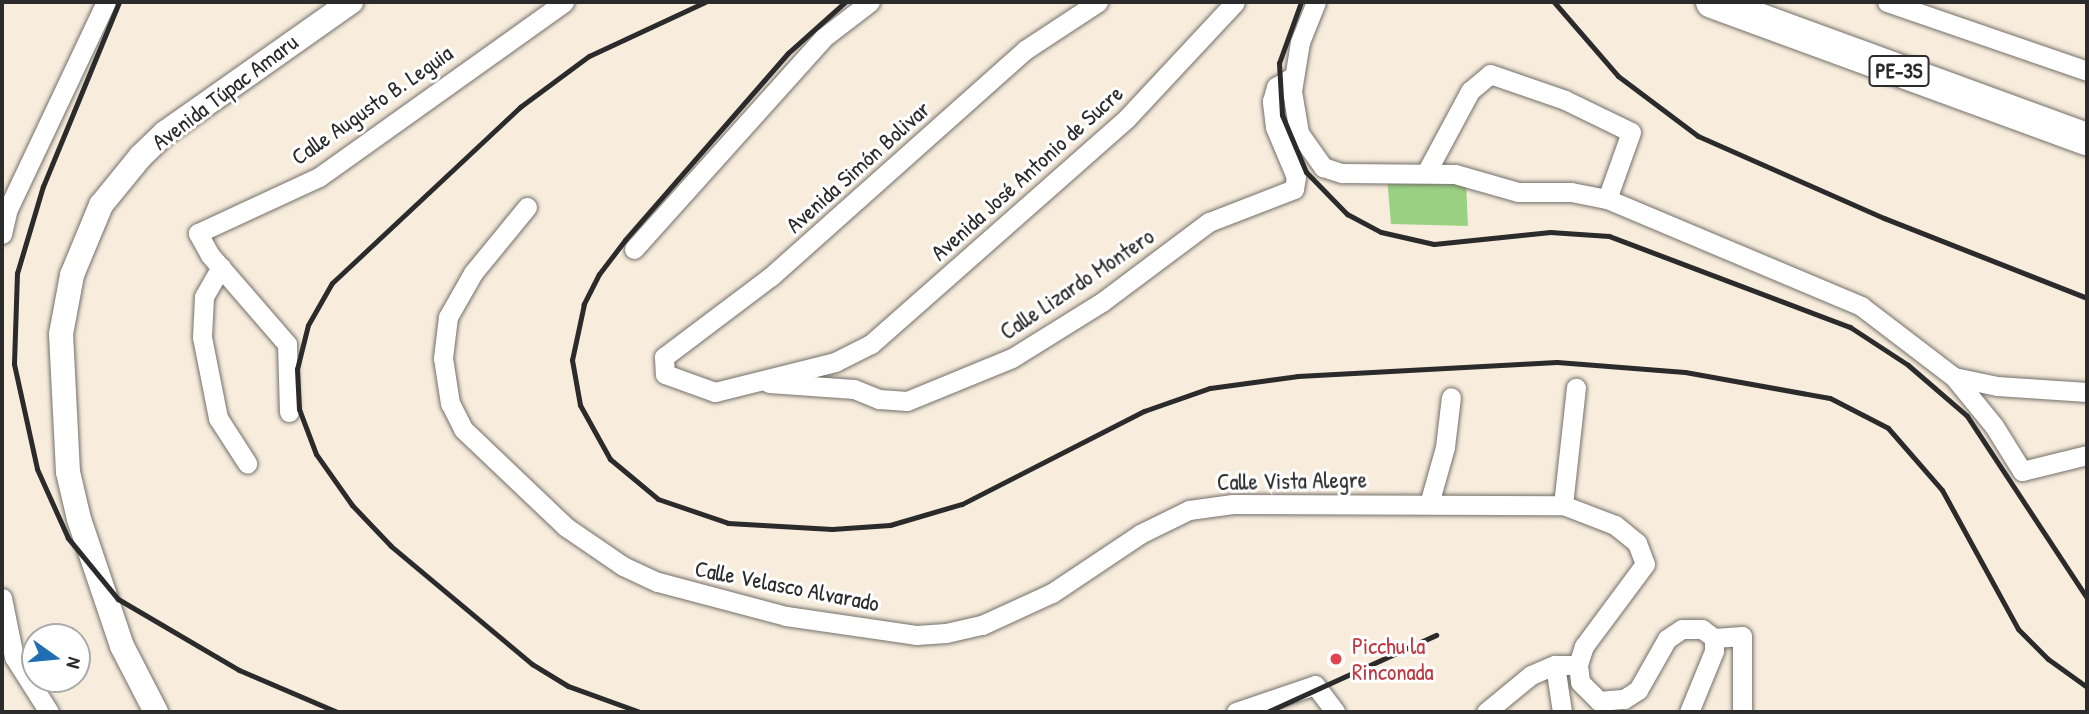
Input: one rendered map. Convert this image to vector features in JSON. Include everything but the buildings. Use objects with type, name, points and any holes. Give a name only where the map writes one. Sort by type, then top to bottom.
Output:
[{"type":"highway","name":"PE-3S","points":[[1712,2],[2087,139]]},
{"type":"street","points":[[2,234],[5,216],[106,2]]},
{"type":"street","name":"Avenida Túpac Amaru","points":[[156,712],[122,646],[73,498],[65,445],[60,362],[72,275],[101,205],[141,156],[185,118],[351,2]]},
{"type":"street","name":"Calle Augusto B. Leguia","points":[[221,267],[198,233],[318,177],[564,2]]},
{"type":"street","points":[[634,249],[822,38],[870,2]]},
{"type":"street","name":"Avenida Simón Bolivar","points":[[665,374],[664,357],[780,268],[1025,50],[1098,2]]},
{"type":"street","name":"Avenida José Antonio de Sucre","points":[[665,374],[715,392],[835,362],[871,344],[1127,118],[1236,2]]},
{"type":"street","points":[[1316,2],[1307,18],[1292,77],[1299,133],[1323,167],[1342,173],[1427,171],[1462,174],[1518,192],[1571,192],[1607,199],[1861,306],[1954,377],[1994,426],[2022,471],[2087,455]]},
{"type":"street","points":[[1887,2],[2087,71]]},
{"type":"street","points":[[1427,171],[1470,91],[1490,74],[1565,100],[1631,132],[1607,199]]},
{"type":"street","name":"Calle Lizardo Montero","points":[[754,382],[853,389],[879,399],[907,401],[1012,358],[1102,302],[1209,222],[1290,191],[1296,177],[1275,127],[1272,101],[1276,87],[1292,77]]},
{"type":"street","name":"Calle Velasco Alvarado","points":[[527,207],[473,273],[448,317],[443,358],[450,403],[463,429],[566,527],[623,566],[658,582],[786,616],[916,635],[946,633]]},
{"type":"street","points":[[247,463],[218,418],[209,394],[202,337],[204,297],[221,267],[287,344],[289,412]]},
{"type":"street","points":[[835,362],[853,389]]},
{"type":"street","points":[[1954,377],[1997,386],[2087,391]]},
{"type":"street","points":[[1563,506],[1576,388]]},
{"type":"street","points":[[1429,504],[1444,447],[1451,397]]},
{"type":"street","name":"Calle Vista Alegre","points":[[946,633],[982,625],[1052,593],[1140,534],[1189,510],[1233,504],[1563,506],[1615,525],[1637,543],[1646,564],[1584,646],[1578,665]]},
{"type":"street","points":[[2,598],[14,657],[49,712]]},
{"type":"street","points":[[1486,712],[1531,675],[1555,665],[1578,665],[1580,682],[1587,694],[1613,702],[1638,690],[1667,639],[1682,629],[1702,629],[1713,638],[1742,636],[1742,712]]},
{"type":"street","points":[[1689,712],[1709,667],[1713,638]]},
{"type":"street","points":[[1555,665],[1562,712]]},
{"type":"street","points":[[1236,712],[1315,685],[1335,712]]},
{"type":"green space","points":[[1387,177],[1466,182],[1468,226],[1391,224]]},
{"type":"railway","points":[[119,2],[43,186],[17,273],[14,364],[37,469],[68,538],[118,599],[239,670],[337,712]]},
{"type":"railway","points":[[640,712],[568,686],[532,664],[391,546],[352,505],[316,454],[299,409],[297,369],[308,325],[332,283],[520,107],[589,56],[705,2]]},
{"type":"railway","points":[[845,2],[788,53],[625,240],[599,274],[584,304],[572,360],[580,405],[610,459],[658,499],[728,523],[832,529],[890,525],[962,504],[1144,411],[1210,388],[1298,376],[1557,362],[1685,372],[1830,398],[1888,428],[1942,490],[2018,629],[2048,659],[2087,687]]},
{"type":"railway","points":[[1301,2],[1279,63],[1282,115],[1306,172],[1347,214],[1381,232],[1434,244],[1550,232],[1609,236],[1850,327],[1908,365],[1967,416],[2087,598]]},
{"type":"railway","points":[[1554,2],[1618,76],[1698,136],[1884,218],[2087,298]]},
{"type":"railway","points":[[1267,712],[1436,635]]},
{"type":"place","name":"Picchu la Rinconada","points":[[1336,659]]}]
